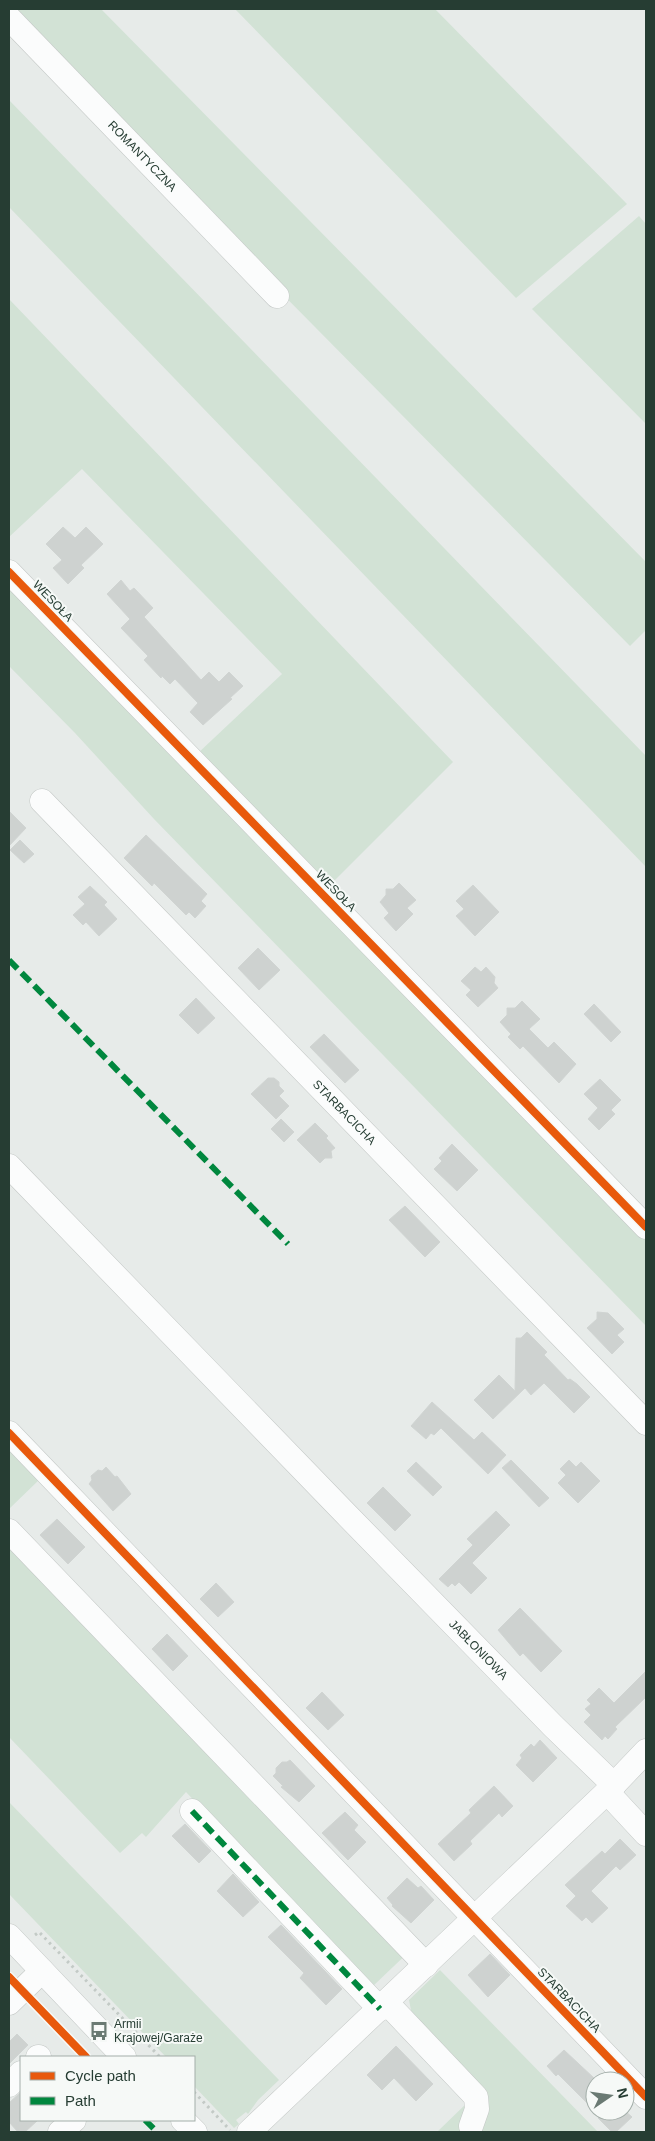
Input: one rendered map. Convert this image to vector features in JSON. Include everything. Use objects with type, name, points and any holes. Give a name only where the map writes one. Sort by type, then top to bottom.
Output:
[{"type":"street","name":"ROMANTYCZNA","points":[[9,18],[277,296]]},
{"type":"street","name":"WESOŁA","points":[[9,572],[646,1227]]},
{"type":"street","name":"STARBACICHA","points":[[42,801],[646,1423]]},
{"type":"street","name":"JABŁONIOWA","points":[[9,1166],[553,1726],[610,1789],[646,1834]]},
{"type":"street","name":"STARBACICHA","points":[[9,1433],[646,2097]]},
{"type":"street","points":[[9,1531],[426,1965]]},
{"type":"street","points":[[250,2132],[610,1789],[646,1751]]},
{"type":"street","points":[[192,1811],[383,2006],[476,2097],[477,2109],[471,2126]]},
{"type":"street","points":[[9,1936],[123,2056]]},
{"type":"street","points":[[9,2003],[42,1971]]},
{"type":"street","points":[[9,2085],[20,2074]]},
{"type":"street","points":[[60,2132],[73,2121]]},
{"type":"street","points":[[184,2121],[195,2132]]},
{"type":"path","points":[[39,1932],[159,2056]]},
{"type":"path","points":[[195,2093],[232,2132]]},
{"type":"green space","points":[[9,9],[101,9],[646,562],[646,630],[630,646],[9,17]]},
{"type":"green space","points":[[235,9],[435,9],[627,204],[516,298]]},
{"type":"green space","points":[[9,100],[646,756],[646,867],[9,207]]},
{"type":"green space","points":[[639,216],[646,224],[646,424],[532,309]]},
{"type":"green space","points":[[9,299],[453,762],[326,889],[196,755],[282,674],[82,469],[9,537]]},
{"type":"green space","points":[[9,582],[646,1239],[646,1326],[154,819],[75,733],[9,666]]},
{"type":"green space","points":[[9,1445],[40,1479],[9,1509]]},
{"type":"green space","points":[[9,1521],[416,1945],[372,1987],[186,1792],[146,1837],[142,1833],[120,1853],[9,1737]]},
{"type":"green space","points":[[9,1802],[279,2080],[258,2100],[248,2114],[246,2112],[236,2120],[239,2124],[234,2128],[195,2087],[195,2056],[165,2056],[9,1894]]},
{"type":"green space","points":[[440,1970],[585,2119],[585,2121],[598,2132],[437,2132],[470,2100],[412,2015],[409,2000]]},
{"type":"building","points":[[63,527],[75,538],[86,527],[103,544],[81,565],[84,568],[68,584],[53,568],[62,560],[46,544]]},
{"type":"building","points":[[121,580],[130,591],[134,588],[153,608],[144,617],[201,680],[209,672],[219,682],[229,672],[243,686],[230,698],[232,699],[203,725],[190,712],[198,703],[175,679],[170,684],[162,676],[161,678],[144,660],[148,656],[121,628],[130,619],[107,594]]},
{"type":"building","points":[[9,811],[26,828],[9,846]]},
{"type":"building","points":[[146,835],[207,894],[201,901],[206,906],[195,918],[189,912],[186,915],[154,883],[152,886],[124,858]]},
{"type":"building","points":[[20,840],[34,854],[24,863],[10,850]]},
{"type":"building","points":[[399,883],[416,900],[407,908],[413,914],[396,931],[384,918],[389,913],[380,902],[386,895],[386,889],[393,889]]},
{"type":"building","points":[[473,885],[499,912],[475,936],[456,916],[464,909],[456,901]]},
{"type":"building","points":[[90,886],[107,902],[104,905],[117,919],[99,936],[86,922],[83,925],[73,915],[85,904],[78,897]]},
{"type":"building","points":[[258,948],[280,970],[259,990],[238,968]]},
{"type":"building","points":[[475,967],[481,972],[486,967],[495,977],[494,983],[498,988],[478,1007],[466,995],[471,990],[461,981]]},
{"type":"building","points":[[196,998],[215,1018],[198,1034],[179,1015]]},
{"type":"building","points":[[522,1001],[540,1019],[529,1029],[548,1048],[554,1042],[576,1064],[559,1083],[523,1046],[520,1049],[508,1037],[511,1034],[500,1022],[507,1015],[507,1008],[515,1008]]},
{"type":"building","points":[[594,1004],[621,1032],[611,1042],[584,1014]]},
{"type":"building","points":[[324,1034],[359,1070],[345,1083],[310,1047]]},
{"type":"building","points":[[268,1078],[274,1078],[279,1082],[279,1086],[284,1091],[279,1096],[289,1106],[276,1119],[251,1094]]},
{"type":"building","points":[[600,1079],[621,1100],[611,1110],[615,1114],[599,1130],[588,1119],[598,1108],[584,1094]]},
{"type":"building","points":[[281,1119],[294,1132],[284,1142],[271,1129]]},
{"type":"building","points":[[315,1123],[328,1136],[326,1138],[335,1148],[331,1151],[332,1158],[325,1158],[320,1163],[297,1140]]},
{"type":"building","points":[[452,1144],[478,1170],[457,1191],[434,1169],[442,1161],[439,1158]]},
{"type":"building","points":[[405,1206],[440,1242],[425,1257],[389,1220]]},
{"type":"building","points":[[597,1312],[608,1313],[624,1329],[617,1335],[624,1342],[612,1354],[587,1328],[597,1319]]},
{"type":"building","points":[[527,1332],[547,1352],[544,1355],[568,1380],[570,1379],[577,1384],[590,1397],[574,1413],[544,1383],[531,1395],[525,1388],[493,1419],[474,1400],[499,1375],[515,1391],[516,1338],[521,1338]]},
{"type":"building","points":[[432,1402],[474,1440],[482,1432],[506,1455],[488,1474],[441,1428],[434,1435],[431,1433],[426,1439],[411,1426]]},
{"type":"building","points":[[511,1460],[549,1498],[539,1507],[502,1468]]},
{"type":"building","points":[[569,1460],[576,1467],[581,1462],[600,1481],[578,1503],[558,1483],[566,1475],[560,1469]]},
{"type":"building","points":[[416,1462],[442,1487],[433,1496],[407,1471]]},
{"type":"building","points":[[106,1467],[115,1477],[117,1476],[131,1494],[113,1511],[89,1484],[92,1480],[91,1476],[98,1470],[102,1471]]},
{"type":"building","points":[[383,1487],[411,1515],[395,1531],[367,1503]]},
{"type":"building","points":[[496,1511],[510,1525],[472,1563],[487,1578],[471,1594],[459,1582],[455,1586],[452,1583],[448,1587],[439,1579],[473,1545],[467,1539]]},
{"type":"building","points":[[57,1519],[85,1547],[68,1564],[40,1535]]},
{"type":"building","points":[[216,1583],[234,1602],[218,1617],[200,1599]]},
{"type":"building","points":[[520,1608],[562,1651],[541,1672],[523,1653],[520,1656],[498,1630]]},
{"type":"building","points":[[167,1634],[188,1656],[173,1671],[152,1649]]},
{"type":"building","points":[[646,1671],[646,1697],[615,1727],[617,1729],[608,1739],[605,1736],[602,1740],[584,1722],[591,1715],[585,1709],[591,1704],[587,1700],[599,1688],[614,1703]]},
{"type":"building","points":[[322,1692],[344,1715],[328,1730],[306,1708]]},
{"type":"building","points":[[540,1740],[557,1758],[533,1782],[516,1765],[522,1758],[520,1755],[531,1744],[534,1747]]},
{"type":"building","points":[[290,1760],[315,1786],[299,1802],[281,1787],[283,1786],[273,1776],[276,1773],[276,1768],[282,1762]]},
{"type":"building","points":[[494,1786],[513,1806],[502,1817],[499,1813],[470,1841],[472,1844],[454,1861],[438,1844],[471,1813],[469,1810]]},
{"type":"building","points":[[345,1812],[358,1825],[354,1830],[366,1842],[348,1860],[322,1833]]},
{"type":"building","points":[[185,1824],[211,1851],[199,1863],[172,1836]]},
{"type":"building","points":[[620,1839],[636,1855],[620,1870],[616,1866],[591,1891],[608,1908],[592,1923],[586,1917],[582,1921],[566,1906],[576,1896],[565,1885],[602,1851],[605,1854]]},
{"type":"building","points":[[233,1874],[259,1902],[243,1917],[217,1891]]},
{"type":"building","points":[[407,1878],[418,1888],[421,1886],[434,1900],[411,1923],[392,1906],[387,1898]]},
{"type":"building","points":[[281,1925],[342,1989],[326,2005],[300,1978],[304,1973],[268,1937]]},
{"type":"building","points":[[490,1954],[510,1975],[488,1997],[468,1975]]},
{"type":"building","points":[[17,2034],[28,2045],[9,2064],[9,2042]]},
{"type":"building","points":[[396,2046],[433,2084],[416,2101],[394,2078],[382,2090],[367,2075]]},
{"type":"building","points":[[564,2050],[586,2071],[585,2101],[558,2074],[556,2076],[547,2066]]},
{"type":"building","points":[[20,2093],[20,2121],[37,2121],[25,2132],[18,2132],[9,2122],[9,2103]]},
{"type":"building","points":[[601,2121],[628,2121],[616,2132],[612,2132]]},
{"type":"marked path","points":[[9,960],[288,1244]]},
{"type":"marked path","points":[[192,1811],[380,2009]]},
{"type":"marked path","points":[[146,2121],[157,2132]]},
{"type":"cycle path","points":[[9,572],[646,1227]]},
{"type":"cycle path","points":[[9,1433],[646,2097]]},
{"type":"cycle path","points":[[9,1977],[85,2056]]},
{"type":"place","name":"Armii Krajowej/Garaże","points":[[99,2031]]}]
